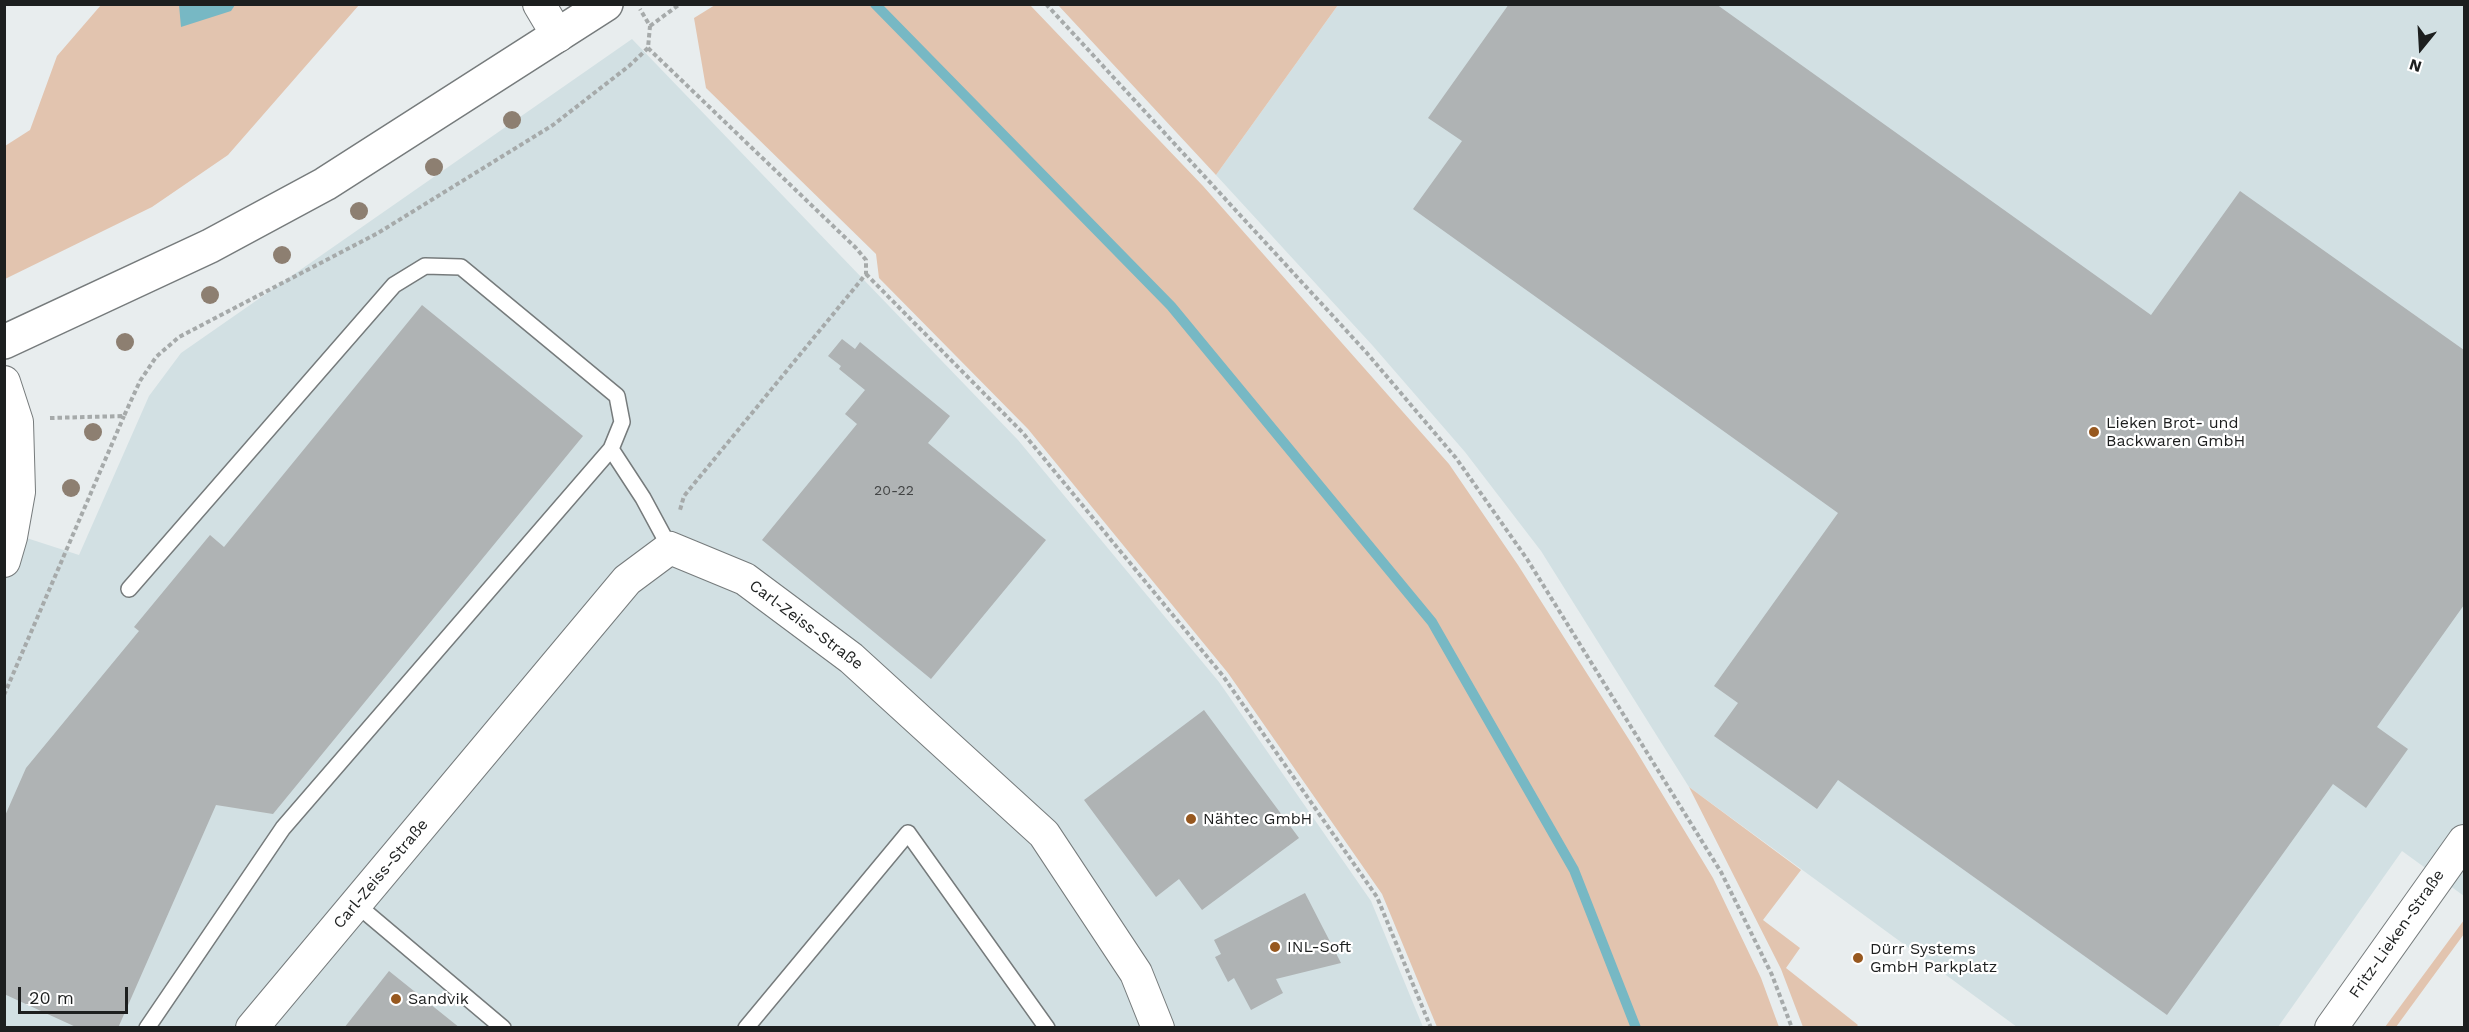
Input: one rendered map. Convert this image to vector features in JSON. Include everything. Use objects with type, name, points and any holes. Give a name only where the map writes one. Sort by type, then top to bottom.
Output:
[{"type":"main road","points":[[4,342],[210,246],[324,184],[606,4]]},
{"type":"street","points":[[539,4],[558,36]]},
{"type":"street","points":[[4,382],[17,422],[19,492],[7,542]]},
{"type":"street","name":"Carl-Zeiss-Straße","points":[[252,1028],[627,580],[670,548],[745,579],[851,658],[1044,834],[1136,972],[1158,1028]]},
{"type":"street","name":"Fritz-Lieken-Straße","points":[[2331,1028],[2464,840]]},
{"type":"lane","points":[[129,589],[394,285],[425,266],[461,267],[617,396],[622,422],[611,449],[283,828],[147,1028]]},
{"type":"lane","points":[[611,449],[643,498],[670,548]]},
{"type":"lane","points":[[746,1028],[908,833],[1047,1028]]},
{"type":"lane","points":[[356,904],[503,1028]]},
{"type":"path","points":[[4,695],[124,416],[140,381],[156,357],[179,336],[378,233],[554,125],[629,66],[648,48],[650,26],[637,4]]},
{"type":"path","points":[[650,26],[681,4]]},
{"type":"path","points":[[1046,4],[1358,344],[1456,458],[1527,559],[1721,872],[1772,975],[1792,1028]]},
{"type":"path","points":[[648,48],[866,260],[866,274],[684,496],[670,548]]},
{"type":"path","points":[[866,274],[1023,433],[1223,676],[1377,897],[1431,1028]]},
{"type":"path","points":[[17,422],[77,416],[124,416]]},
{"type":"shaded area","points":[[101,5],[359,5],[228,155],[152,207],[5,279],[5,146],[30,130],[57,56]]},
{"type":"shaded area","points":[[715,5],[1030,5],[1203,186],[1449,464],[1518,565],[1635,749],[1713,878],[1761,978],[1779,1027],[1437,1027],[1382,894],[1228,673],[1028,429],[879,278],[876,254],[706,88],[694,18]]},
{"type":"shaded area","points":[[1058,5],[1338,5],[1216,175]]},
{"type":"shaded area","points":[[1338,5],[2464,5],[2464,896],[2402,851],[2278,1027],[2017,1027],[1689,787],[1541,551],[1465,452],[1373,346],[1216,175]]},
{"type":"shaded area","points":[[632,39],[1018,440],[1219,682],[1371,901],[1423,1027],[5,1028],[5,531],[79,555],[149,396],[181,353]]},
{"type":"shaded area","points":[[1689,787],[1801,870],[1763,920],[1800,948],[1786,968],[1858,1025],[1856,1027],[1803,1027],[1781,969]]},
{"type":"shaded area","points":[[2464,920],[2464,934],[2396,1027],[2385,1027]]},
{"type":"water","points":[[179,4],[235,5],[231,11],[181,27]]},
{"type":"building","name":"Lieken Brot- und Backwaren GmbH","points":[[1509,4],[1716,4],[2151,315],[2240,191],[2464,350],[2464,605],[2377,727],[2408,749],[2366,808],[2333,784],[2167,1015],[1838,780],[1817,809],[1714,736],[1738,703],[1714,686],[1838,513],[1413,209],[1462,141],[1428,118]]},
{"type":"building","points":[[422,305],[583,436],[273,814],[216,805],[118,1028],[78,1028],[4,994],[4,818],[26,768],[139,631],[134,627],[210,535],[224,547]]},
{"type":"building","points":[[842,339],[855,349],[860,342],[950,416],[928,443],[1046,540],[931,679],[762,540],[857,424],[845,414],[865,390],[839,369],[841,366],[828,356]]},
{"type":"building","name":"Nähtec GmbH","points":[[1204,710],[1299,838],[1202,910],[1179,879],[1156,897],[1084,800]]},
{"type":"building","name":"INL-Soft","points":[[1305,893],[1341,963],[1276,979],[1283,993],[1251,1010],[1234,978],[1228,982],[1215,957],[1221,954],[1214,940]]},
{"type":"building","name":"Sandvik","points":[[389,971],[460,1028],[344,1028]]},
{"type":"waterway","points":[[875,4],[1171,306],[1432,622],[1574,870],[1636,1028]]},
{"type":"place","name":"Lieken Brot- und Backwaren GmbH","points":[[2094,432]]},
{"type":"place","name":"Nähtec GmbH","points":[[1191,819]]},
{"type":"place","name":"INL-Soft","points":[[1275,947]]},
{"type":"place","name":"Dürr Systems GmbH Parkplatz","points":[[1858,958]]},
{"type":"place","name":"Sandvik","points":[[396,999]]}]
